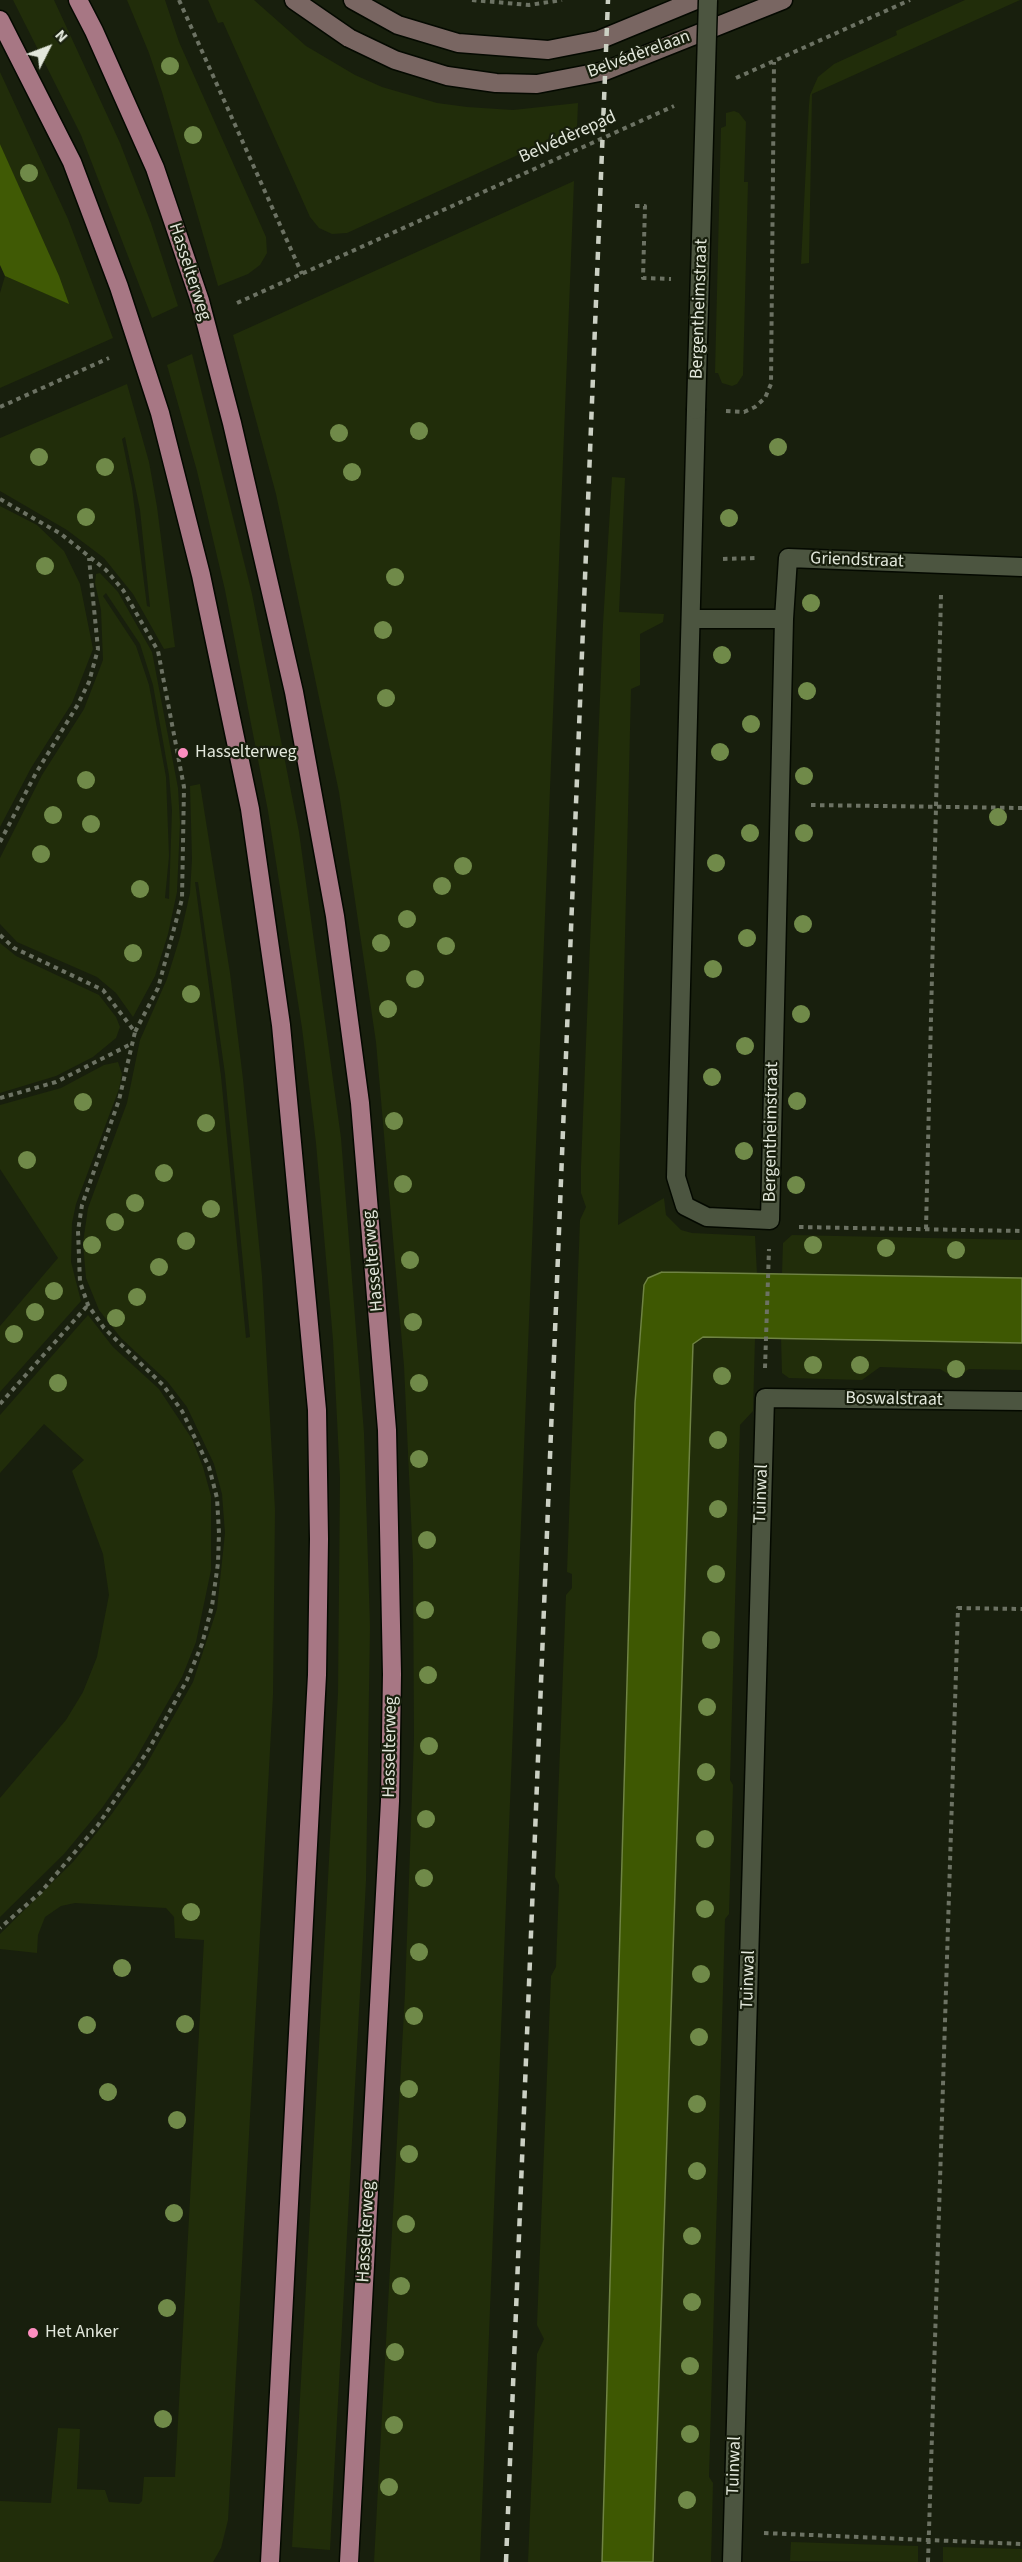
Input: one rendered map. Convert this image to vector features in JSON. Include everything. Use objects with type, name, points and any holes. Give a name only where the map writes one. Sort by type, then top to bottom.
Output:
[{"type":"main road","name":"Hasselterweg","points":[[78,0],[155,168],[200,301],[232,423],[297,704],[335,916],[360,1103],[387,1430],[392,1674],[390,1802],[349,2562]]},
{"type":"main road","name":"Belvédèrelaan","points":[[294,0],[349,38],[395,60],[447,76],[496,83],[537,84],[605,71],[783,0]]},
{"type":"main road","name":"Belvédèrelaan","points":[[353,0],[398,25],[458,43],[548,50],[599,39],[696,0]]},
{"type":"main road","points":[[0,20],[72,162],[118,287],[160,413],[201,575],[250,809],[281,1025],[317,1410],[319,1539],[317,1675],[270,2562]]},
{"type":"street","name":"Bergentheimstraat","points":[[708,0],[692,559],[693,619],[676,1177],[685,1206],[707,1217],[770,1221],[784,619],[788,558]]},
{"type":"street","name":"Griendstraat","points":[[788,558],[1022,567]]},
{"type":"street","points":[[693,619],[784,619]]},
{"type":"street","name":"Boswalstraat","points":[[765,1398],[1022,1401]]},
{"type":"street","name":"Tuinwal","points":[[732,2562],[765,1398]]},
{"type":"path","points":[[179,0],[302,274]]},
{"type":"path","points":[[472,0],[529,5],[562,0]]},
{"type":"path","points":[[733,80],[910,0]]},
{"type":"path","points":[[696,410],[744,412],[765,398],[771,384],[774,62]]},
{"type":"path","name":"Belvédèrepad","points":[[237,303],[680,103]]},
{"type":"path","points":[[635,206],[645,206],[643,278]]},
{"type":"path","points":[[0,407],[110,358]]},
{"type":"path","points":[[0,499],[61,534],[88,558],[106,570],[123,590],[158,651],[184,787],[182,899],[158,988],[135,1032],[119,1100],[82,1205],[78,1231],[80,1282],[88,1305],[119,1345],[163,1385],[182,1411],[198,1440],[217,1498],[218,1563],[212,1606],[202,1644],[188,1680],[149,1749],[94,1829],[41,1892],[0,1928]]},
{"type":"path","points":[[0,842],[36,773],[89,682],[98,649],[88,558]]},
{"type":"path","name":"Griendstraat","points":[[692,559],[788,558]]},
{"type":"path","points":[[926,1229],[941,564]]},
{"type":"path","points":[[780,805],[1022,808]]},
{"type":"path","points":[[0,935],[14,948],[88,980],[103,990],[135,1032]]},
{"type":"path","points":[[0,1098],[56,1082],[132,1044]]},
{"type":"path","points":[[765,1359],[770,1221],[793,1227],[1022,1231]]},
{"type":"path","points":[[0,1404],[88,1305]]},
{"type":"path","points":[[928,2562],[958,1608],[1022,1609]]},
{"type":"path","points":[[734,2532],[1022,2544]]},
{"type":"shaded area","points":[[13,0],[54,0],[120,143],[151,223],[178,306],[152,318],[81,135]]},
{"type":"shaded area","points":[[127,0],[165,0],[179,42],[266,237],[267,253],[260,265],[248,274],[218,286],[162,92]]},
{"type":"shaded area","points":[[208,0],[254,0],[306,46],[355,75],[382,87],[437,103],[467,107],[513,110],[578,103],[577,128],[347,233],[332,234],[319,228],[310,217],[223,22],[218,23]]},
{"type":"shaded area","points":[[965,0],[1020,0],[812,94],[809,263],[801,264],[809,105],[810,95],[818,77],[834,64],[897,35],[896,31]]},
{"type":"shaded area","points":[[0,72],[68,219],[113,338],[0,388],[0,293],[5,276],[68,303],[0,144]]},
{"type":"shaded area","points":[[734,111],[739,113],[746,122],[744,182],[748,182],[743,375],[737,384],[732,386],[722,383],[718,373],[715,373],[721,128],[726,126],[726,113]]},
{"type":"shaded area","points":[[0,144],[59,276],[69,304],[5,276],[0,265]]},
{"type":"shaded area","points":[[574,181],[480,2562],[374,2562],[405,1993],[414,1738],[413,1561],[404,1366],[376,1042],[339,792],[276,494],[233,335]]},
{"type":"shaded area","points":[[192,354],[252,594],[299,832],[341,1138],[364,1433],[370,1627],[366,1881],[330,2550],[292,2547],[338,1693],[340,1478],[333,1340],[316,1143],[302,1028],[268,811],[225,590],[197,471],[167,365]]},
{"type":"shaded area","points":[[127,384],[149,462],[175,647],[164,649],[133,594],[104,558],[67,530],[0,491],[0,438]],"holes":[[[125,437],[140,510],[150,607],[147,606],[132,488],[122,439]]]},
{"type":"shaded area","points":[[612,477],[625,478],[619,612],[664,614],[663,622],[640,634],[640,685],[631,689],[618,1225],[664,1198],[666,1215],[681,1230],[692,1233],[755,1236],[757,1274],[662,1272],[644,1285],[635,1403],[602,2562],[528,2562],[537,2354],[544,2339],[537,2325],[551,1976],[556,1967],[559,1885],[555,1877],[566,1595],[572,1588],[572,1574],[567,1572],[580,1220],[586,1207],[581,1193],[581,1166],[603,624]]},
{"type":"shaded area","points":[[0,506],[37,525],[64,551],[80,584],[93,649],[72,703],[31,768],[0,827]]},
{"type":"shaded area","points":[[100,573],[118,592],[152,652],[178,788],[180,823],[177,892],[168,934],[155,976],[133,1017],[116,993],[97,977],[17,942],[0,924],[0,858],[42,775],[84,709],[103,660],[101,610],[95,583],[96,574]],"holes":[[[106,593],[140,644],[153,685],[169,775],[172,810],[169,899],[165,898],[169,856],[166,777],[149,685],[136,646],[103,596]]]},
{"type":"shaded area","points":[[200,784],[230,973],[243,1079],[262,1276],[275,1510],[273,1695],[228,2520],[221,2548],[213,2562],[0,2562],[0,2501],[51,2503],[58,2428],[80,2429],[77,2489],[105,2490],[109,2502],[139,2504],[142,2501],[144,2477],[175,2477],[204,1940],[175,1938],[174,1917],[166,1908],[75,1903],[61,1906],[45,1917],[38,1935],[37,1953],[0,1949],[0,1934],[73,1862],[111,1815],[145,1767],[193,1682],[217,1609],[225,1533],[222,1494],[214,1464],[187,1407],[167,1381],[121,1338],[99,1310],[86,1278],[83,1243],[88,1208],[127,1103],[140,1040],[167,979],[180,937],[190,893],[192,859],[190,786]],"holes":[[[195,882],[198,882],[225,1074],[250,1337],[246,1338],[221,1076]]]},
{"type":"shaded area","points":[[0,943],[16,956],[99,995],[116,1017],[120,1027],[116,1038],[93,1057],[56,1076],[0,1093]]},
{"type":"shaded area","points":[[118,1062],[122,1074],[119,1089],[76,1204],[72,1223],[71,1262],[81,1301],[0,1392],[0,1326],[58,1258],[0,1169],[0,1105],[61,1088],[104,1065]]},
{"type":"shaded area","points":[[792,1235],[1022,1240],[1022,1278],[782,1273],[783,1243]]},
{"type":"shaded area","points":[[662,1272],[1022,1278],[1022,1343],[703,1337],[693,1344],[653,2562],[602,2562],[635,1403],[644,1285],[648,1278]]},
{"type":"shaded area","points":[[88,1315],[113,1347],[159,1389],[192,1439],[211,1496],[211,1570],[196,1642],[182,1677],[135,1760],[102,1808],[64,1854],[0,1917],[0,1798],[66,1720],[83,1692],[97,1657],[109,1595],[103,1554],[72,1471],[84,1460],[44,1424],[0,1473],[0,1415]]},
{"type":"shaded area","points":[[703,1337],[755,1338],[753,1411],[740,1425],[730,1780],[733,1785],[729,1914],[725,1919],[709,2477],[713,2483],[711,2562],[653,2562],[693,1344]]},
{"type":"shaded area","points":[[781,1338],[1022,1343],[1022,1370],[969,1369],[955,1378],[940,1369],[880,1367],[862,1380],[789,1378],[782,1373]]},
{"type":"shaded area","points":[[791,2542],[918,2546],[918,2562],[790,2561]]},
{"type":"shaded area","points":[[943,2547],[1022,2549],[1022,2562],[943,2562]]},
{"type":"railway","points":[[506,2562],[608,0]]},
{"type":"place","name":"Hasselterweg","points":[[183,753]]},
{"type":"place","name":"Het Anker","points":[[33,2333]]}]
